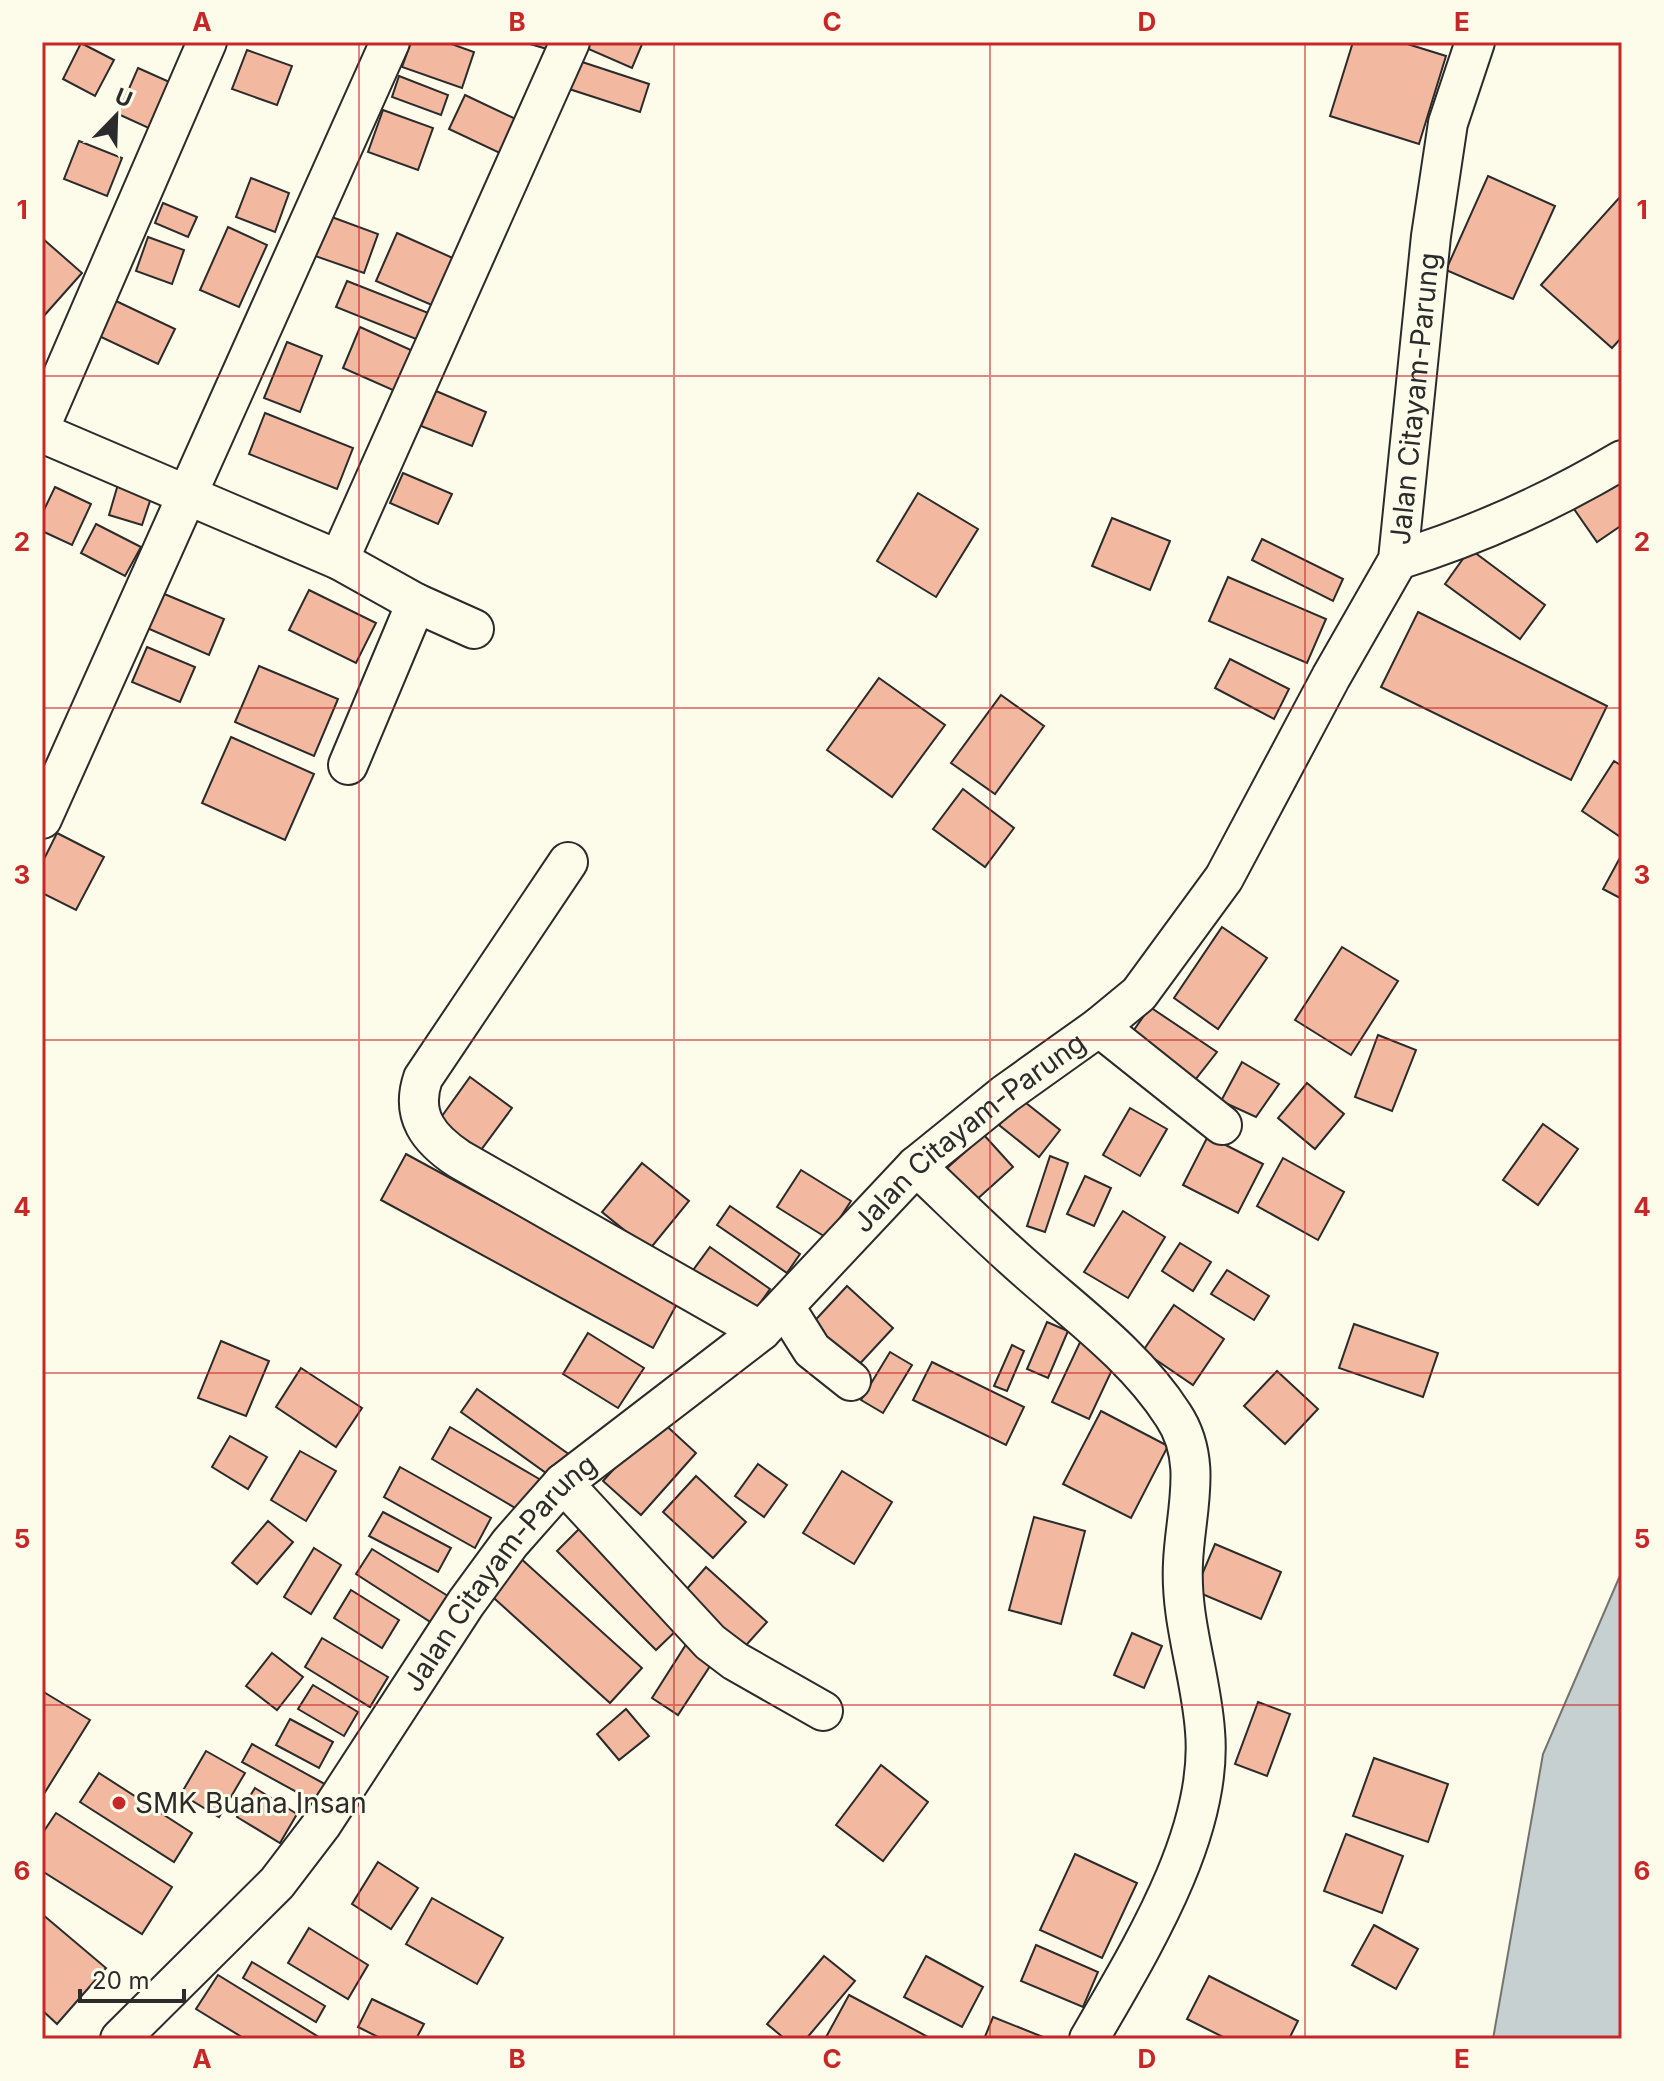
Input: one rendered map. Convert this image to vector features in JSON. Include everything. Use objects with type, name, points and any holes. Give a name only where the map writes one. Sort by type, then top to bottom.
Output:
[{"type":"street","points":[[42,423],[207,42]]},
{"type":"street","points":[[42,819],[190,495],[390,42]]},
{"type":"street","points":[[339,560],[570,42]]},
{"type":"street","name":"Jalan Citayam-Parung","points":[[120,2039],[277,1883],[322,1824],[466,1603],[510,1543],[563,1483],[773,1319],[916,1166],[1005,1094],[1099,1027],[1139,994],[1224,878],[1331,677],[1398,560],[1435,208],[1448,123],[1475,42]]},
{"type":"street","points":[[42,433],[339,560],[416,603],[474,629]]},
{"type":"street","points":[[1398,560],[1444,546],[1508,519],[1573,489],[1622,460]]},
{"type":"street","points":[[348,765],[416,603]]},
{"type":"street","points":[[568,862],[423,1078],[417,1095],[419,1115],[438,1145],[459,1159],[773,1319],[851,1381]]},
{"type":"street","points":[[1099,1027],[1222,1125]]},
{"type":"street","points":[[916,1166],[1119,1352],[1174,1415],[1187,1443],[1191,1466],[1189,1522],[1183,1560],[1183,1614],[1205,1729],[1205,1756],[1193,1828],[1158,1913],[1089,2039]]},
{"type":"street","points":[[563,1483],[710,1642],[735,1661],[823,1711]]},
{"type":"shaded area","points":[[1622,1571],[1622,2039],[1493,2039],[1543,1754]]},
{"type":"building","points":[[411,42],[446,42],[474,52],[462,88],[402,67]]},
{"type":"building","points":[[523,42],[557,42],[554,51]]},
{"type":"building","points":[[586,42],[643,42],[632,68],[584,47]]},
{"type":"building","points":[[1353,42],[1401,42],[1446,56],[1419,144],[1330,116]]},
{"type":"building","points":[[81,43],[114,60],[95,96],[63,79]]},
{"type":"building","points":[[247,50],[292,66],[277,105],[232,89]]},
{"type":"building","points":[[573,59],[649,84],[640,112],[563,87]]},
{"type":"building","points":[[138,68],[174,84],[153,130],[118,114]]},
{"type":"building","points":[[399,76],[448,95],[441,115],[392,97]]},
{"type":"building","points":[[465,95],[520,121],[504,155],[449,129]]},
{"type":"building","points":[[383,110],[433,128],[418,170],[368,152]]},
{"type":"building","points":[[79,141],[122,158],[107,196],[64,179]]},
{"type":"building","points":[[1488,176],[1555,206],[1513,299],[1446,270]]},
{"type":"building","points":[[251,178],[289,193],[275,232],[236,217]]},
{"type":"building","points":[[1619,198],[1622,200],[1622,337],[1612,348],[1541,285]]},
{"type":"building","points":[[163,203],[197,217],[188,237],[155,223]]},
{"type":"building","points":[[329,216],[378,234],[364,273],[315,256]]},
{"type":"building","points":[[228,227],[267,245],[239,307],[200,290]]},
{"type":"building","points":[[397,233],[455,259],[434,306],[376,281]]},
{"type":"building","points":[[148,237],[184,250],[172,284],[136,271]]},
{"type":"building","points":[[42,238],[82,273],[42,318]]},
{"type":"building","points":[[347,281],[431,314],[421,341],[336,307]]},
{"type":"building","points":[[116,301],[175,329],[158,364],[99,336]]},
{"type":"building","points":[[360,327],[413,351],[395,391],[343,368]]},
{"type":"building","points":[[287,342],[322,356],[300,412],[264,398]]},
{"type":"building","points":[[436,391],[486,412],[472,446],[421,426]]},
{"type":"building","points":[[265,413],[353,448],[337,489],[249,454]]},
{"type":"building","points":[[403,473],[452,494],[438,524],[390,503]]},
{"type":"building","points":[[121,474],[155,486],[142,525],[109,515]]},
{"type":"building","points":[[1622,475],[1622,525],[1597,542],[1574,509]]},
{"type":"building","points":[[55,487],[91,504],[72,545],[42,531],[42,514]]},
{"type":"building","points":[[918,493],[978,529],[936,597],[877,561]]},
{"type":"building","points":[[1112,518],[1170,541],[1150,590],[1092,566]]},
{"type":"building","points":[[96,524],[141,547],[125,576],[81,553]]},
{"type":"building","points":[[1262,539],[1343,579],[1333,601],[1252,560]]},
{"type":"building","points":[[1470,549],[1545,605],[1520,639],[1445,584]]},
{"type":"building","points":[[1228,577],[1326,619],[1307,663],[1209,621]]},
{"type":"building","points":[[309,590],[376,623],[356,663],[289,630]]},
{"type":"building","points":[[162,593],[224,619],[209,655],[147,628]]},
{"type":"building","points":[[1418,612],[1607,706],[1571,780],[1381,687]]},
{"type":"building","points":[[147,647],[195,667],[180,702],[132,682]]},
{"type":"building","points":[[1230,659],[1289,689],[1274,719],[1215,688]]},
{"type":"building","points":[[259,666],[338,699],[314,756],[235,722]]},
{"type":"building","points":[[879,678],[945,725],[892,797],[827,750]]},
{"type":"building","points":[[1001,695],[1044,726],[995,794],[951,763]]},
{"type":"building","points":[[231,737],[314,774],[285,840],[202,803]]},
{"type":"building","points":[[1614,761],[1622,766],[1622,838],[1582,811]]},
{"type":"building","points":[[963,789],[1014,828],[985,867],[933,829]]},
{"type":"building","points":[[57,833],[104,857],[76,910],[42,893],[42,863]]},
{"type":"building","points":[[1622,854],[1622,899],[1603,889]]},
{"type":"building","points":[[1222,927],[1267,958],[1218,1029],[1174,998]]},
{"type":"building","points":[[1342,947],[1398,981],[1351,1055],[1295,1020]]},
{"type":"building","points":[[1150,1007],[1217,1052],[1191,1085],[1129,1037]]},
{"type":"building","points":[[1378,1035],[1416,1050],[1392,1111],[1355,1097]]},
{"type":"building","points":[[1242,1062],[1279,1084],[1256,1117],[1221,1101]]},
{"type":"building","points":[[470,1077],[512,1108],[478,1154],[437,1123]]},
{"type":"building","points":[[1307,1083],[1344,1114],[1315,1149],[1278,1118]]},
{"type":"building","points":[[1021,1099],[1060,1130],[1039,1157],[999,1125]]},
{"type":"building","points":[[1130,1108],[1167,1129],[1140,1176],[1103,1155]]},
{"type":"building","points":[[1543,1124],[1578,1149],[1538,1205],[1503,1180]]},
{"type":"building","points":[[984,1135],[1013,1167],[975,1201],[946,1169]]},
{"type":"building","points":[[1208,1136],[1263,1164],[1238,1213],[1183,1185]]},
{"type":"building","points":[[406,1154],[678,1302],[653,1348],[381,1200]]},
{"type":"building","points":[[1050,1156],[1068,1163],[1045,1232],[1027,1226]]},
{"type":"building","points":[[1283,1158],[1344,1192],[1318,1240],[1257,1206]]},
{"type":"building","points":[[642,1163],[689,1201],[649,1250],[602,1212]]},
{"type":"building","points":[[801,1170],[851,1201],[827,1238],[777,1207]]},
{"type":"building","points":[[1085,1176],[1111,1188],[1094,1226],[1067,1214]]},
{"type":"building","points":[[730,1206],[800,1254],[787,1273],[717,1225]]},
{"type":"building","points":[[1123,1211],[1165,1237],[1128,1298],[1084,1272]]},
{"type":"building","points":[[1180,1243],[1211,1262],[1193,1291],[1162,1271]]},
{"type":"building","points":[[710,1247],[770,1289],[749,1319],[688,1277]]},
{"type":"building","points":[[1227,1270],[1269,1296],[1254,1320],[1211,1294]]},
{"type":"building","points":[[847,1286],[893,1328],[854,1370],[808,1328]]},
{"type":"building","points":[[1174,1305],[1224,1339],[1193,1385],[1143,1351]]},
{"type":"building","points":[[1047,1322],[1068,1331],[1048,1378],[1027,1369]]},
{"type":"building","points":[[1354,1324],[1438,1353],[1423,1397],[1339,1368]]},
{"type":"building","points":[[588,1333],[644,1368],[618,1408],[563,1374]]},
{"type":"building","points":[[1082,1338],[1119,1355],[1089,1419],[1052,1402]]},
{"type":"building","points":[[221,1341],[269,1361],[246,1416],[198,1398]]},
{"type":"building","points":[[1012,1345],[1024,1351],[1007,1391],[994,1386]]},
{"type":"building","points":[[890,1352],[912,1365],[883,1413],[861,1400]]},
{"type":"building","points":[[932,1362],[1024,1407],[1006,1445],[913,1400]]},
{"type":"building","points":[[301,1368],[362,1408],[336,1447],[276,1407]]},
{"type":"building","points":[[1277,1371],[1318,1409],[1285,1444],[1244,1406]]},
{"type":"building","points":[[477,1389],[570,1455],[553,1478],[461,1412]]},
{"type":"building","points":[[1101,1411],[1168,1446],[1131,1518],[1063,1484]]},
{"type":"building","points":[[659,1419],[696,1453],[641,1515],[603,1481]]},
{"type":"building","points":[[450,1427],[541,1480],[522,1512],[432,1459]]},
{"type":"building","points":[[230,1436],[267,1457],[248,1489],[212,1467]]},
{"type":"building","points":[[300,1451],[336,1471],[306,1521],[271,1500]]},
{"type":"building","points":[[758,1464],[787,1485],[764,1517],[735,1496]]},
{"type":"building","points":[[400,1467],[491,1518],[475,1548],[384,1497]]},
{"type":"building","points":[[842,1471],[892,1502],[854,1564],[803,1533]]},
{"type":"building","points":[[696,1476],[746,1522],[713,1558],[663,1512]]},
{"type":"building","points":[[383,1512],[451,1548],[438,1572],[369,1536]]},
{"type":"building","points":[[1034,1517],[1085,1531],[1061,1624],[1009,1610]]},
{"type":"building","points":[[268,1521],[293,1542],[257,1584],[232,1563]]},
{"type":"building","points":[[584,1524],[684,1623],[656,1650],[557,1551]]},
{"type":"building","points":[[1215,1544],[1281,1572],[1261,1619],[1195,1591]]},
{"type":"building","points":[[314,1548],[341,1565],[311,1614],[284,1597]]},
{"type":"building","points":[[372,1549],[448,1596],[432,1623],[356,1574]]},
{"type":"building","points":[[518,1556],[642,1668],[610,1703],[486,1591]]},
{"type":"building","points":[[706,1567],[767,1622],[739,1653],[679,1598]]},
{"type":"building","points":[[351,1590],[399,1620],[382,1648],[334,1618]]},
{"type":"building","points":[[1132,1633],[1162,1646],[1144,1688],[1114,1675]]},
{"type":"building","points":[[322,1638],[388,1677],[370,1707],[305,1667]]},
{"type":"building","points":[[687,1643],[714,1660],[678,1715],[652,1698]]},
{"type":"building","points":[[272,1653],[303,1677],[277,1710],[246,1686]]},
{"type":"building","points":[[313,1685],[358,1712],[344,1736],[298,1709]]},
{"type":"building","points":[[42,1691],[90,1720],[42,1797]]},
{"type":"building","points":[[1258,1702],[1290,1714],[1267,1776],[1235,1764]]},
{"type":"building","points":[[626,1709],[649,1736],[619,1760],[597,1734]]},
{"type":"building","points":[[290,1719],[333,1742],[319,1768],[276,1745]]},
{"type":"building","points":[[252,1744],[332,1788],[322,1806],[242,1762]]},
{"type":"building","points":[[206,1751],[245,1773],[219,1817],[181,1794]]},
{"type":"building","points":[[1374,1758],[1448,1784],[1428,1842],[1353,1816]]},
{"type":"building","points":[[881,1765],[928,1802],[883,1861],[836,1825]]},
{"type":"building","points":[[99,1773],[192,1833],[174,1862],[80,1802]]},
{"type":"building","points":[[255,1788],[297,1814],[280,1843],[237,1817]]},
{"type":"building","points":[[56,1813],[172,1887],[142,1934],[42,1871],[42,1834]]},
{"type":"building","points":[[1346,1834],[1403,1856],[1382,1913],[1324,1891]]},
{"type":"building","points":[[1075,1854],[1137,1883],[1102,1958],[1040,1930]]},
{"type":"building","points":[[378,1862],[418,1888],[391,1929],[352,1904]]},
{"type":"building","points":[[432,1898],[503,1938],[477,1984],[406,1944]]},
{"type":"building","points":[[42,1914],[106,1968],[57,2024],[42,2010]]},
{"type":"building","points":[[1374,1925],[1418,1949],[1396,1989],[1352,1965]]},
{"type":"building","points":[[309,1928],[368,1965],[348,1999],[288,1963]]},
{"type":"building","points":[[1036,1945],[1098,1972],[1083,2007],[1021,1981]]},
{"type":"building","points":[[824,1956],[855,1981],[806,2039],[785,2039],[767,2024]]},
{"type":"building","points":[[926,1956],[983,1987],[962,2027],[904,1997]]},
{"type":"building","points":[[252,1962],[325,2006],[316,2022],[243,1978]]},
{"type":"building","points":[[218,1975],[322,2039],[245,2039],[196,2009]]},
{"type":"building","points":[[1209,1976],[1298,2021],[1289,2039],[1227,2039],[1187,2019]]},
{"type":"building","points":[[849,1995],[930,2038],[930,2039],[825,2039]]},
{"type":"building","points":[[372,1999],[424,2024],[416,2039],[382,2039],[358,2027]]},
{"type":"building","points":[[993,2017],[1048,2039],[984,2039]]},
{"type":"place","name":"SMK Buana Insan","points":[[119,1803]]}]
